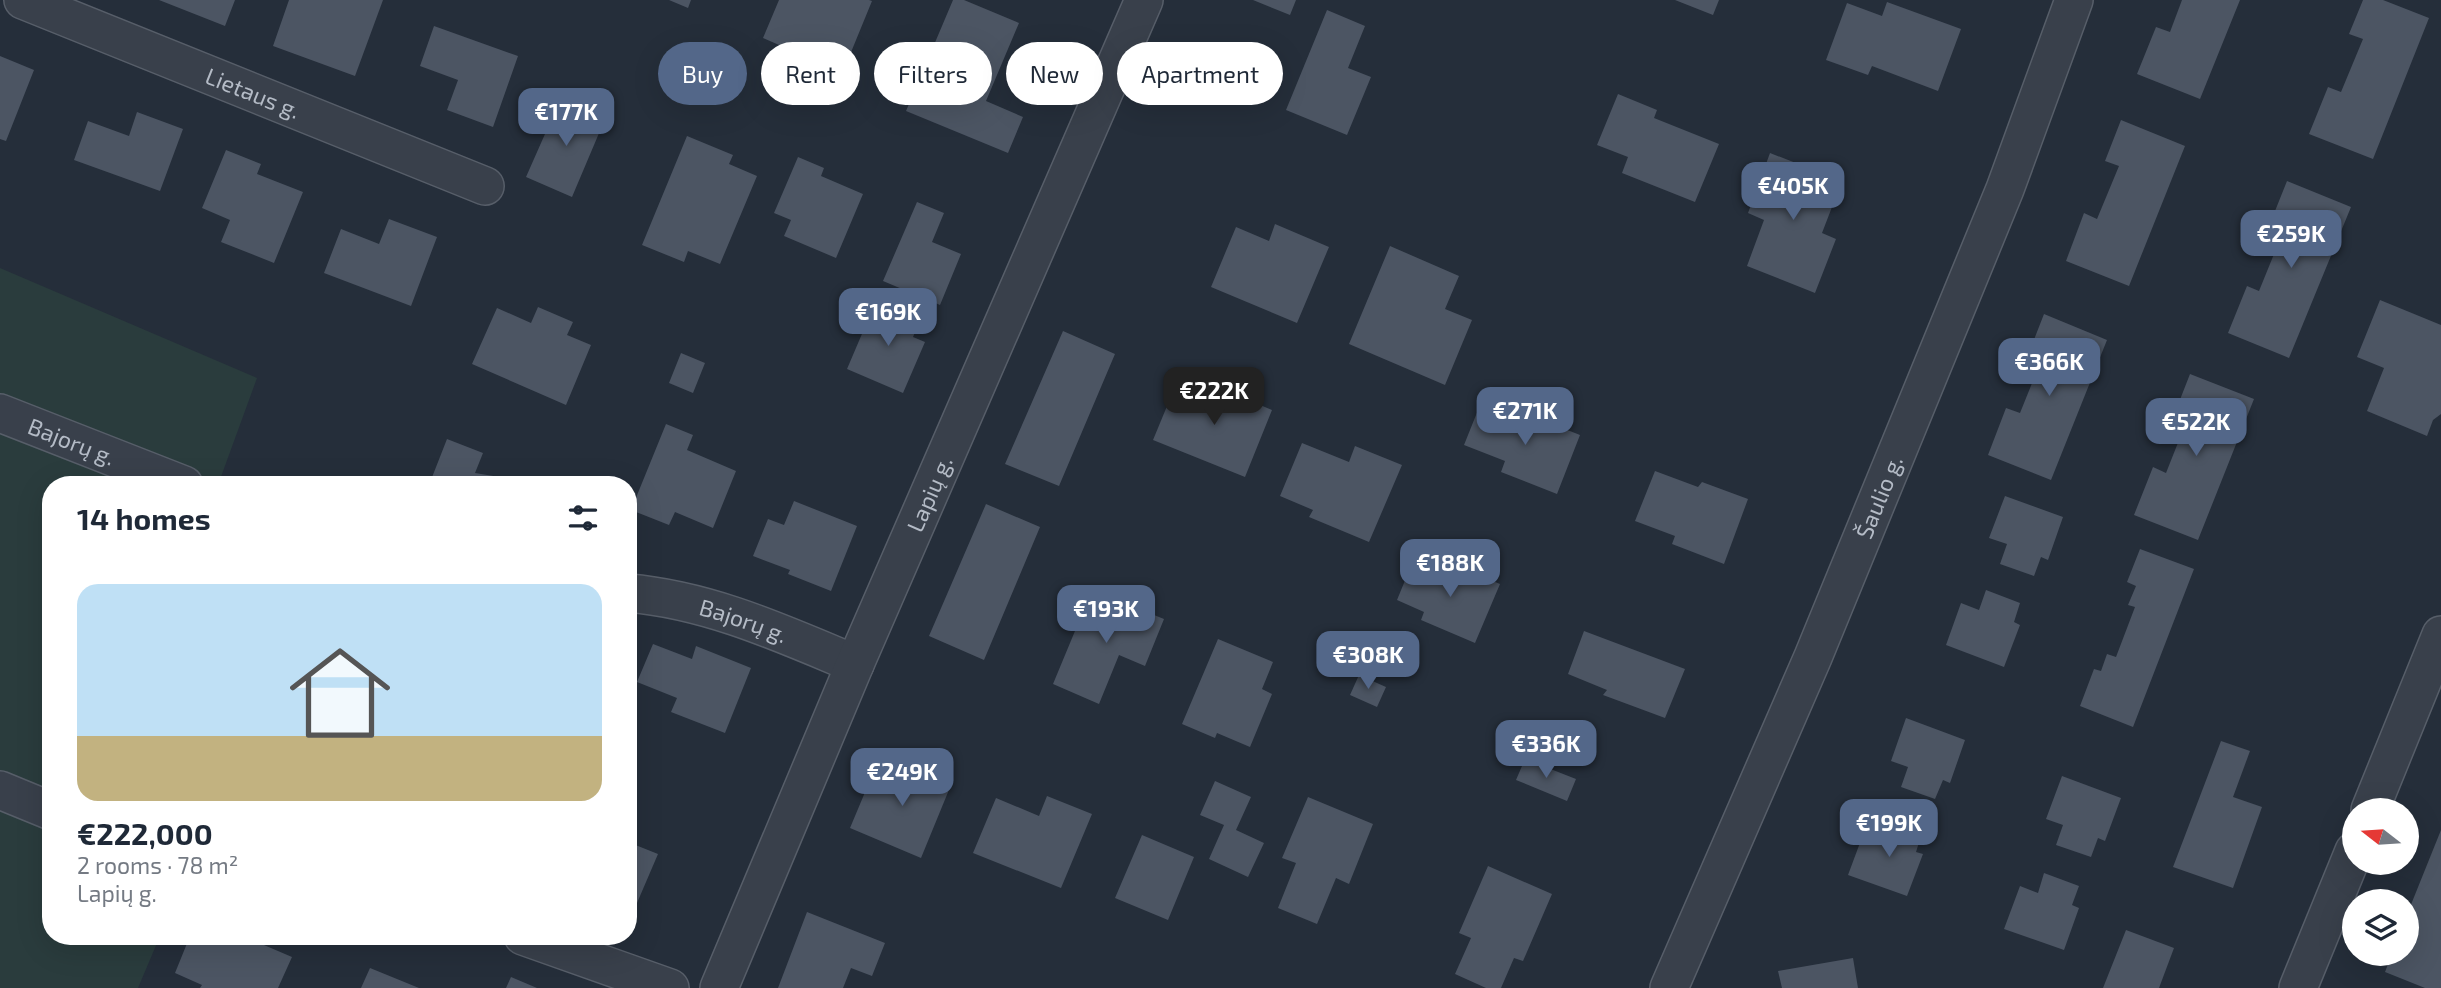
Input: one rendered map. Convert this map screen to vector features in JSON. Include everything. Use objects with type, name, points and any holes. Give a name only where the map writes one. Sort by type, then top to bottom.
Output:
[{"type":"street","name":"Lietaus g.","points":[[23,0],[485,186]]},
{"type":"street","name":"Lapių g.","points":[[719,988],[855,664],[1144,0]]},
{"type":"street","name":"Šaulio g.","points":[[1669,988],[1813,657],[1974,265],[2005,189],[2074,0]]},
{"type":"street","name":"Bajorų g.","points":[[0,413],[161,476]]},
{"type":"street","name":"Bajorų g.","points":[[637,594],[691,602],[742,617],[855,664]]},
{"type":"street","points":[[2375,798],[2441,635]]},
{"type":"street","points":[[0,790],[42,807]]},
{"type":"street","points":[[2298,988],[2344,875]]},
{"type":"street","points":[[548,945],[670,988]]},
{"type":"shaded area","points":[[0,268],[257,378],[221,476],[42,476],[42,945],[156,945],[138,988],[0,988]]},
{"type":"building","points":[[159,0],[235,0],[225,26]]},
{"type":"building","points":[[289,0],[383,0],[355,76],[273,46]]},
{"type":"building","points":[[669,0],[691,0],[688,8]]},
{"type":"building","points":[[779,0],[872,1],[855,42],[772,42],[763,38]]},
{"type":"building","points":[[953,0],[964,0],[1019,23],[1011,42],[1006,42],[1006,54],[992,87],[992,42],[935,42]]},
{"type":"building","points":[[1253,0],[1296,0],[1290,15]]},
{"type":"building","points":[[1675,0],[1719,0],[1713,15]]},
{"type":"building","points":[[2182,0],[2240,0],[2200,99],[2137,74],[2156,27],[2170,32]]},
{"type":"building","points":[[2363,0],[2383,0],[2429,18],[2373,159],[2309,134],[2328,87],[2341,92],[2363,39],[2349,34]]},
{"type":"building","points":[[1887,2],[1961,29],[1938,91],[1872,66],[1868,75],[1826,60],[1847,3],[1882,16]]},
{"type":"building","points":[[1327,10],[1365,26],[1348,68],[1371,77],[1347,135],[1286,110]]},
{"type":"building","points":[[434,26],[518,56],[493,127],[447,110],[458,80],[420,66]]},
{"type":"building","points":[[0,56],[34,70],[6,141],[0,139]]},
{"type":"building","points":[[1618,94],[1657,110],[1654,118],[1719,144],[1695,202],[1622,173],[1628,157],[1597,145]]},
{"type":"building","points":[[560,100],[605,119],[572,197],[526,177]]},
{"type":"building","points":[[992,104],[1023,117],[1008,153],[906,111],[909,105]]},
{"type":"building","points":[[137,112],[183,129],[160,191],[74,160],[88,121],[129,136]]},
{"type":"building","points":[[2121,120],[2185,146],[2129,286],[2066,261],[2084,213],[2097,219],[2119,166],[2105,161]]},
{"type":"building","points":[[687,136],[733,155],[729,164],[757,176],[720,264],[688,251],[684,262],[642,245]]},
{"type":"building","points":[[226,150],[261,164],[257,174],[303,192],[274,263],[221,242],[230,220],[202,208]]},
{"type":"building","points":[[1770,153],[1842,181],[1822,233],[1836,239],[1815,293],[1747,266],[1764,220],[1748,213]]},
{"type":"building","points":[[798,157],[824,168],[821,176],[863,194],[836,258],[784,236],[791,220],[774,213]]},
{"type":"building","points":[[2287,181],[2351,207],[2289,358],[2228,333],[2247,286],[2259,291],[2285,227],[2271,221]]},
{"type":"building","points":[[917,202],[944,213],[932,242],[961,254],[940,305],[883,281]]},
{"type":"building","points":[[389,219],[437,237],[411,306],[324,273],[341,229],[379,244]]},
{"type":"building","points":[[1275,224],[1329,247],[1297,323],[1211,287],[1236,227],[1269,241]]},
{"type":"building","points":[[1390,246],[1459,276],[1445,309],[1472,320],[1445,385],[1349,344]]},
{"type":"building","points":[[2380,300],[2441,325],[2441,414],[2433,420],[2427,436],[2367,411],[2384,368],[2357,357]]},
{"type":"building","points":[[876,301],[920,320],[913,337],[925,342],[903,393],[847,369]]},
{"type":"building","points":[[538,307],[573,322],[567,335],[591,345],[566,405],[472,364],[497,308],[531,323]]},
{"type":"building","points":[[2044,314],[2107,340],[2051,480],[1988,455],[2006,408],[2020,413],[2041,361],[2028,355]]},
{"type":"building","points":[[1063,331],[1115,354],[1059,486],[1005,464]]},
{"type":"building","points":[[681,353],[705,363],[693,393],[669,383]]},
{"type":"building","points":[[2190,374],[2254,399],[2198,540],[2134,515],[2153,467],[2166,473],[2187,420],[2174,415]]},
{"type":"building","points":[[1177,382],[1218,398],[1222,389],[1272,410],[1245,477],[1153,440]]},
{"type":"building","points":[[1480,405],[1524,423],[1527,414],[1580,435],[1557,494],[1501,472],[1505,461],[1464,445]]},
{"type":"building","points":[[666,424],[693,435],[687,450],[736,471],[713,528],[675,512],[669,525],[637,512],[637,495]]},
{"type":"building","points":[[447,439],[483,453],[475,473],[494,476],[433,476]]},
{"type":"building","points":[[1302,443],[1349,462],[1355,446],[1402,465],[1369,542],[1309,517],[1313,510],[1280,496]]},
{"type":"building","points":[[1655,471],[1698,487],[1702,482],[1748,499],[1724,564],[1672,544],[1675,536],[1635,521]]},
{"type":"building","points":[[2005,496],[2063,517],[2048,560],[2041,557],[2034,576],[2000,564],[2007,544],[1989,538]]},
{"type":"building","points":[[794,501],[857,526],[831,591],[788,574],[790,570],[753,556],[768,519],[784,525]]},
{"type":"building","points":[[986,504],[1040,527],[984,660],[929,636]]},
{"type":"building","points":[[2140,549],[2194,569],[2133,727],[2080,706],[2094,669],[2101,671],[2107,654],[2116,657],[2135,607],[2128,605],[2136,586],[2127,582]]},
{"type":"building","points":[[1413,561],[1447,576],[1452,564],[1500,584],[1475,643],[1421,620],[1424,612],[1397,600]]},
{"type":"building","points":[[1092,590],[1164,619],[1145,666],[1119,655],[1099,704],[1053,684]]},
{"type":"building","points":[[1986,590],[2020,603],[2014,622],[2020,625],[2004,667],[1946,645],[1961,603],[1979,610]]},
{"type":"building","points":[[1584,631],[1685,669],[1665,718],[1603,695],[1607,690],[1568,674]]},
{"type":"building","points":[[1218,639],[1273,662],[1262,689],[1272,694],[1250,747],[1217,733],[1215,738],[1182,724]]},
{"type":"building","points":[[653,644],[692,659],[696,646],[751,668],[725,733],[671,712],[677,698],[637,682]]},
{"type":"building","points":[[1359,675],[1386,687],[1377,707],[1350,695]]},
{"type":"building","points":[[1906,718],[1965,740],[1950,783],[1943,780],[1935,799],[1901,787],[1908,767],[1891,761]]},
{"type":"building","points":[[2221,741],[2250,751],[2233,797],[2262,807],[2233,888],[2173,867]]},
{"type":"building","points":[[1525,759],[1576,779],[1567,801],[1516,780]]},
{"type":"building","points":[[916,764],[953,780],[921,858],[850,828],[876,766],[910,780]]},
{"type":"building","points":[[2062,776],[2121,798],[2105,841],[2098,838],[2091,857],[2056,845],[2063,825],[2046,819]]},
{"type":"building","points":[[1215,781],[1251,797],[1236,830],[1264,843],[1248,877],[1209,859],[1224,825],[1200,815]]},
{"type":"building","points":[[1047,796],[1092,814],[1061,888],[973,853],[996,798],[1039,816]]},
{"type":"building","points":[[1308,797],[1373,824],[1349,884],[1336,878],[1317,924],[1278,908],[1296,863],[1282,858]]},
{"type":"building","points":[[1889,820],[1922,833],[1916,852],[1923,854],[1907,896],[1848,875],[1864,832],[1882,839]]},
{"type":"building","points":[[2441,830],[2441,988],[2425,988],[2385,972],[2387,966],[2419,966],[2417,889]]},
{"type":"building","points":[[1142,835],[1194,857],[1168,920],[1115,898]]},
{"type":"building","points":[[637,846],[658,854],[637,903]]},
{"type":"building","points":[[1488,866],[1552,894],[1523,961],[1514,958],[1501,988],[1486,988],[1455,974],[1471,938],[1459,933]]},
{"type":"building","points":[[2044,873],[2079,886],[2072,905],[2079,908],[2064,950],[2004,929],[2020,886],[2038,893]]},
{"type":"building","points":[[807,912],[885,943],[872,976],[851,968],[843,988],[778,988]]},
{"type":"building","points":[[2126,930],[2174,948],[2159,988],[2103,988]]},
{"type":"building","points":[[186,945],[264,945],[292,957],[278,988],[200,988],[202,985],[175,973]]},
{"type":"building","points":[[1853,958],[1858,988],[1782,988],[1778,971]]},
{"type":"building","points":[[370,968],[419,988],[361,988]]},
{"type":"building","points":[[511,977],[537,988],[506,988]]}]
